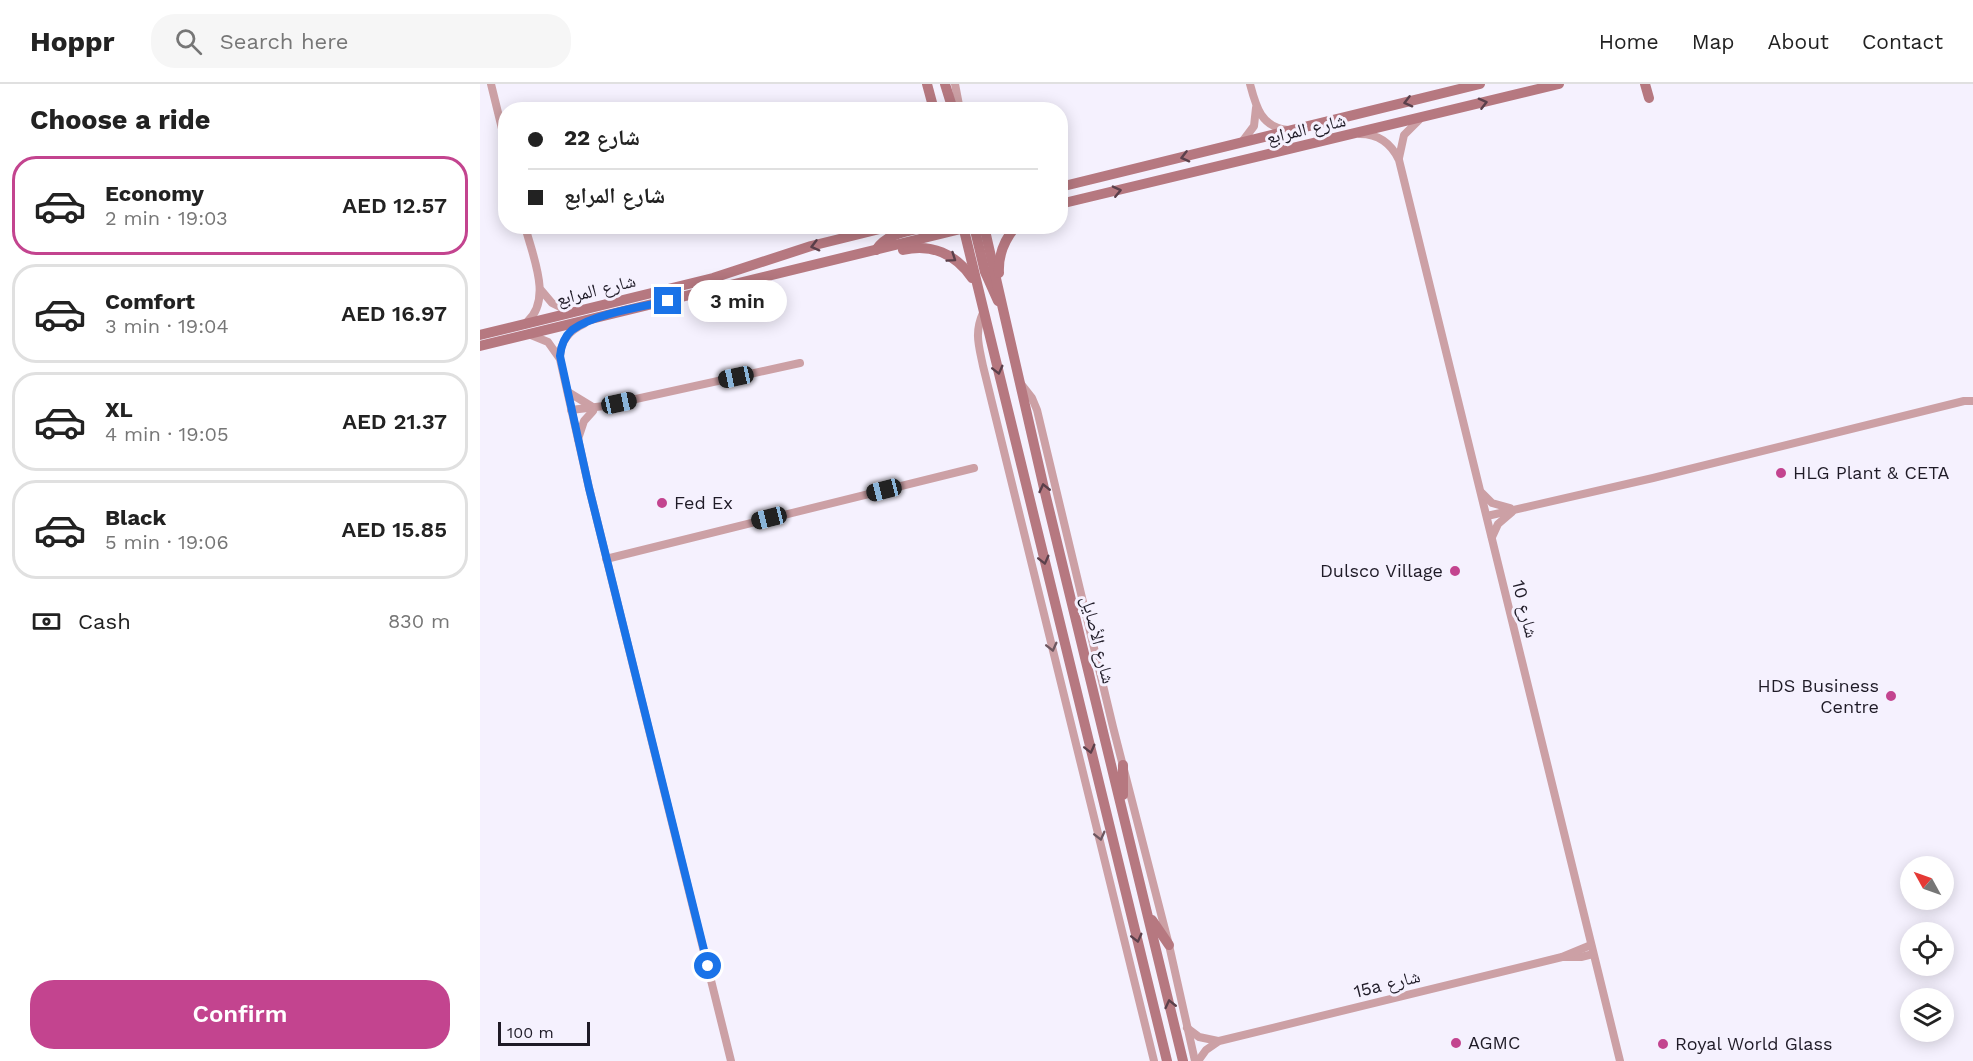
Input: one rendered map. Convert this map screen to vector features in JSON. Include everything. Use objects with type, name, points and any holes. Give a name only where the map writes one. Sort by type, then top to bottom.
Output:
[{"type":"main road","points":[[927,84],[932,102]]},
{"type":"main road","points":[[945,84],[951,102]]},
{"type":"main road","name":"شارع المرابع","points":[[1068,186],[1480,84]]},
{"type":"main road","name":"شارع المرابع","points":[[1068,202],[1359,134],[1559,84]]},
{"type":"main road","points":[[1645,84],[1649,99]]},
{"type":"main road","name":"شارع المرابع","points":[[480,346],[572,313],[720,276],[811,246],[860,234]]},
{"type":"main road","points":[[876,250],[884,240],[899,234]]},
{"type":"main road","name":"شارع المرابع","points":[[480,335],[601,317],[939,234]]},
{"type":"main road","name":"شارع الأصايل","points":[[968,234],[976,286],[1167,1061]]},
{"type":"main road","points":[[970,234],[987,279],[1004,309]]},
{"type":"main road","name":"شارع الأصايل","points":[[986,234],[1184,1061]]},
{"type":"main road","points":[[1004,309],[1000,257],[1009,234]]},
{"type":"main road","points":[[876,250],[891,252],[920,247],[938,250],[963,266],[976,286]]},
{"type":"main road","points":[[1122,805],[1123,765]]},
{"type":"main road","points":[[1149,915],[1169,945]]},
{"type":"street","points":[[491,84],[498,112]]},
{"type":"street","points":[[955,84],[958,102]]},
{"type":"street","points":[[1250,84],[1256,106],[1268,123],[1280,129],[1293,130]]},
{"type":"street","points":[[1242,142],[1254,126],[1256,106]]},
{"type":"street","name":"شارع 10","points":[[1400,165],[1399,153],[1404,135],[1422,118]]},
{"type":"street","name":"شارع 10","points":[[1359,134],[1373,135],[1386,142],[1394,150],[1400,165],[1620,1061]]},
{"type":"street","points":[[527,234],[541,289],[539,307],[525,330],[548,342],[560,360]]},
{"type":"street","points":[[541,289],[552,303],[572,313]]},
{"type":"street","points":[[983,313],[977,335],[988,386],[1154,1061]]},
{"type":"street","points":[[601,317],[568,334],[562,344],[560,360],[606,559],[731,1061]]},
{"type":"street","points":[[572,413],[800,363]]},
{"type":"street","points":[[1020,383],[1032,398],[1037,410],[1169,945],[1187,1028],[1197,1061]]},
{"type":"street","points":[[567,392],[593,409]]},
{"type":"street","points":[[1486,516],[1653,478],[1964,401],[1973,401]]},
{"type":"street","points":[[578,440],[581,427],[593,409]]},
{"type":"street","points":[[606,559],[974,468]]},
{"type":"street","points":[[1480,492],[1497,505],[1517,509]]},
{"type":"street","points":[[1492,538],[1498,524],[1517,509]]},
{"type":"street","name":"15a شارع","points":[[1197,1061],[1206,1050],[1219,1041],[1562,957],[1575,957],[1592,949]]},
{"type":"street","points":[[1187,1028],[1199,1037],[1219,1041]]},
{"type":"place","name":"HLG Plant & CETA","points":[[1781,473]]},
{"type":"place","name":"Fed Ex","points":[[662,503]]},
{"type":"place","name":"Dulsco Village","points":[[1455,571]]},
{"type":"place","name":"HDS Business Centre","points":[[1891,696]]},
{"type":"place","name":"AGMC","points":[[1456,1043]]},
{"type":"place","name":"Royal World Glass","points":[[1663,1044]]},
{"type":"route","points":[[668,301],[601,317],[578,327],[571,331],[564,340],[560,360],[589,488],[708,966]]}]
